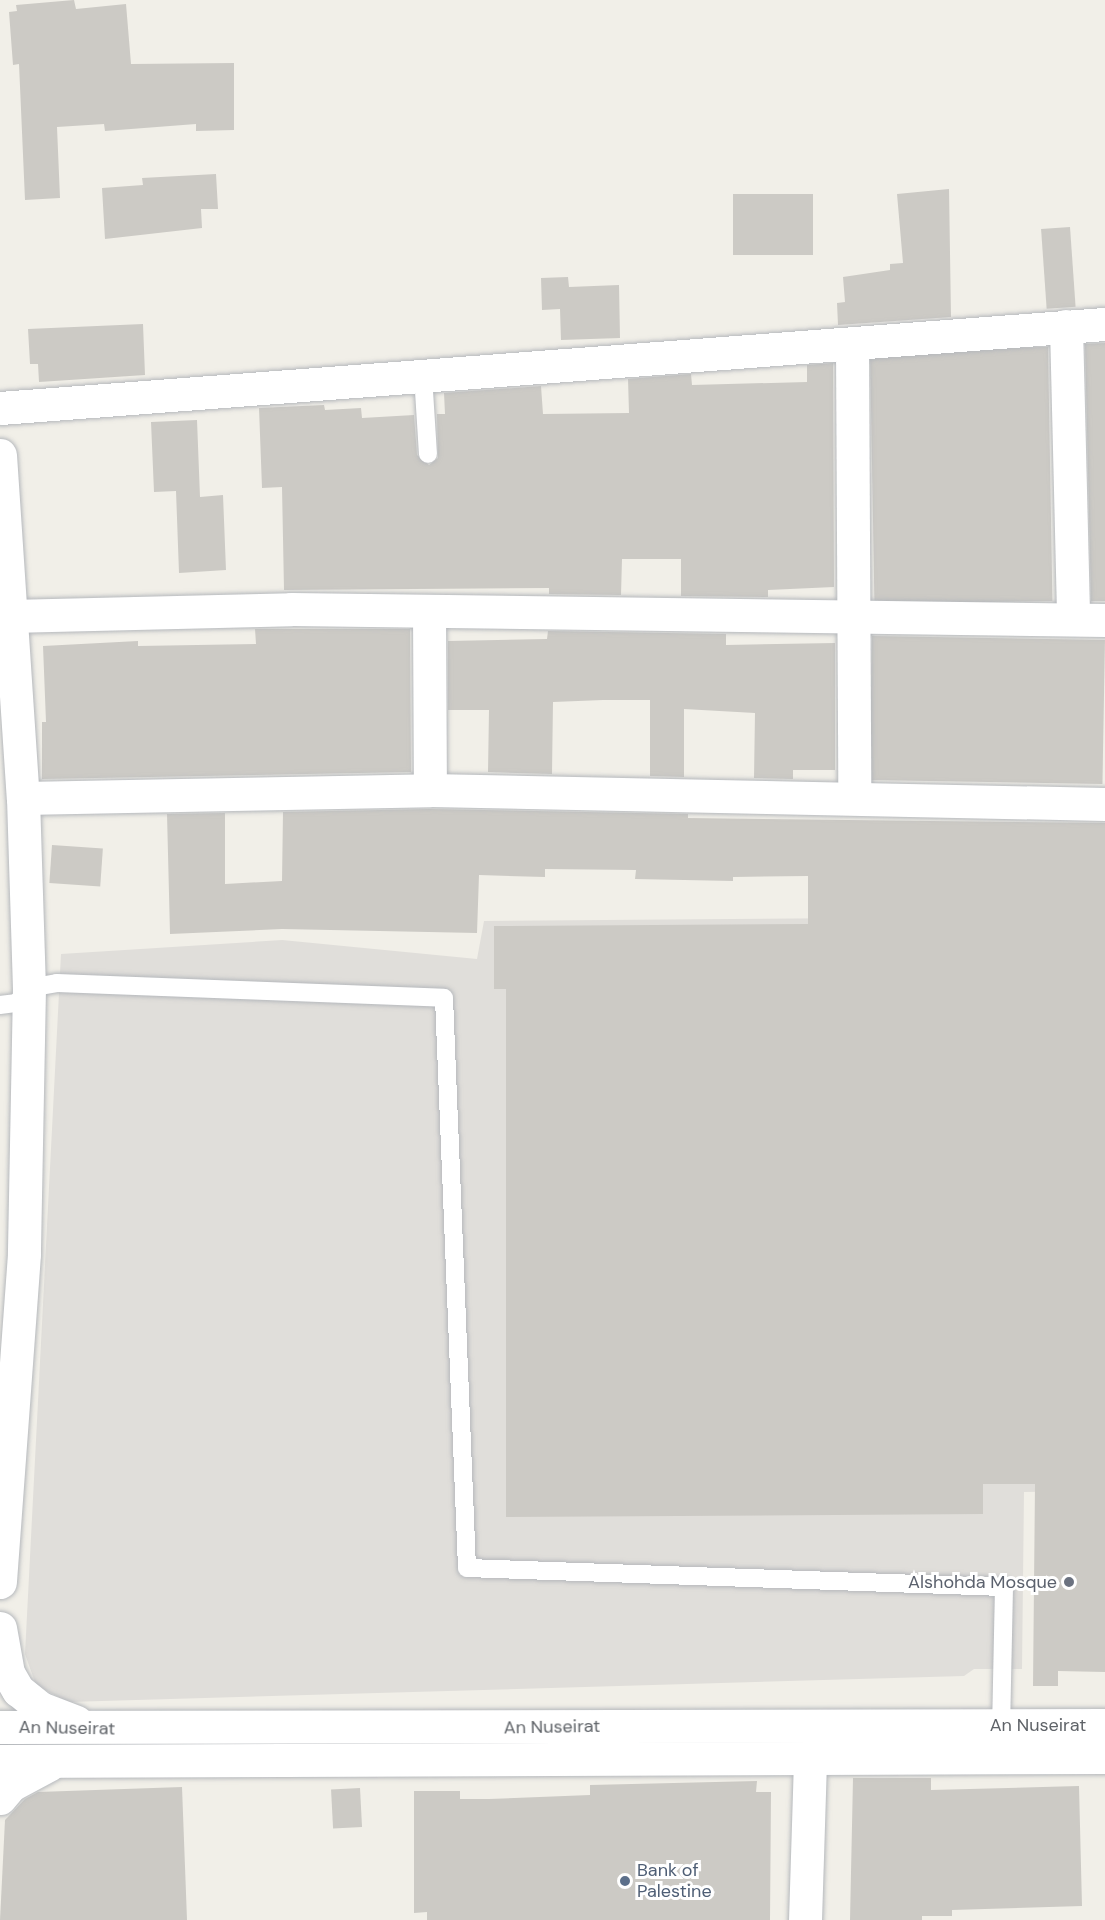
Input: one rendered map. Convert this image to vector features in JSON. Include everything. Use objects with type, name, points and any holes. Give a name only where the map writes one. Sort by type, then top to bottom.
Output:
[{"type":"street","points":[[0,408],[1105,324]]},
{"type":"street","points":[[1066,326],[1073,620]]},
{"type":"street","points":[[852,345],[856,616],[854,798]]},
{"type":"street","points":[[0,455],[23,798],[29,988],[24,1254],[0,1582]]},
{"type":"street","points":[[10,616],[291,609],[1105,620]]},
{"type":"street","points":[[429,611],[430,790]]},
{"type":"street","points":[[23,798],[430,790],[1105,804]]},
{"type":"street","points":[[0,1628],[8,1673],[18,1690],[54,1715],[105,1728]]},
{"type":"street","name":"An Nuseirat","points":[[0,1761],[51,1763],[810,1757],[1001,1740],[1105,1725]]},
{"type":"street","name":"An Nuseirat","points":[[0,1726],[1001,1740],[1105,1757]]},
{"type":"street","points":[[806,1920],[810,1757]]},
{"type":"street","points":[[0,1798],[11,1785],[51,1763]]},
{"type":"lane","points":[[423,375],[428,454]]},
{"type":"lane","points":[[0,1005],[17,1003],[29,988],[57,983],[444,998],[467,1568],[1004,1587],[1001,1740]]},
{"type":"shaded area","points":[[1105,916],[1105,1491],[1024,1492],[1022,1669],[974,1669],[964,1676],[68,1702],[36,1685],[25,1654],[61,954],[282,940],[477,959],[484,921]]},
{"type":"building","points":[[74,0],[76,9],[126,4],[131,64],[234,63],[234,130],[196,131],[196,124],[105,131],[104,124],[57,127],[60,198],[25,200],[19,64],[13,65],[9,12],[17,11],[16,5]]},
{"type":"building","points":[[216,174],[218,209],[201,209],[202,228],[105,239],[102,188],[143,185],[142,178]]},
{"type":"building","points":[[949,189],[951,317],[838,325],[837,303],[845,302],[843,277],[890,270],[890,264],[903,263],[897,194]]},
{"type":"building","points":[[733,194],[813,194],[813,255],[733,255]]},
{"type":"building","points":[[1070,227],[1076,307],[1047,309],[1041,229]]},
{"type":"building","points":[[568,277],[569,287],[619,285],[620,338],[561,340],[560,309],[542,310],[541,278]]},
{"type":"building","points":[[143,324],[145,375],[39,382],[38,364],[30,364],[28,329]]},
{"type":"building","points":[[1105,343],[1105,601],[1091,601],[1085,344]]},
{"type":"building","points":[[1048,347],[1052,601],[874,604],[870,350]]},
{"type":"building","points":[[833,363],[834,587],[768,590],[768,597],[681,596],[681,559],[622,559],[621,595],[549,594],[549,588],[284,590],[282,487],[262,488],[259,408],[324,405],[325,410],[361,408],[362,418],[414,415],[417,455],[429,465],[438,458],[437,414],[445,414],[444,393],[541,386],[543,414],[629,413],[628,379],[691,374],[692,385],[807,382],[807,365]]},
{"type":"building","points":[[197,420],[200,497],[223,495],[226,570],[179,573],[176,491],[154,492],[151,422]]},
{"type":"building","points":[[255,629],[410,629],[411,772],[42,779],[42,722],[46,722],[43,646],[138,641],[138,646],[256,644]]},
{"type":"building","points":[[548,631],[726,634],[726,645],[835,643],[835,770],[793,770],[793,779],[754,778],[755,713],[684,709],[684,777],[650,776],[650,700],[603,700],[553,702],[552,774],[488,772],[489,710],[448,710],[448,641],[547,639]]},
{"type":"building","points":[[872,636],[1105,640],[1102,784],[869,780]]},
{"type":"building","points":[[430,809],[688,814],[688,818],[1105,823],[1105,1672],[1058,1671],[1058,1686],[1033,1686],[1035,1484],[983,1484],[983,1514],[506,1517],[506,989],[494,989],[494,926],[808,924],[808,876],[733,877],[733,881],[635,879],[636,870],[545,869],[545,877],[479,875],[477,933],[282,929],[170,934],[167,814],[225,813],[225,884],[282,881],[283,812]]},
{"type":"building","points":[[52,845],[103,849],[100,886],[49,883]]},
{"type":"building","points":[[853,1778],[931,1778],[931,1790],[1079,1786],[1082,1906],[952,1910],[952,1916],[922,1916],[922,1920],[850,1920]]},
{"type":"building","points":[[757,1781],[756,1792],[771,1792],[770,1920],[427,1920],[427,1912],[414,1913],[414,1791],[460,1791],[460,1799],[489,1799],[590,1795],[590,1785]]},
{"type":"building","points":[[182,1787],[187,1920],[0,1920],[5,1820],[25,1799],[38,1792]]},
{"type":"building","points":[[360,1788],[362,1827],[333,1828],[331,1790]]},
{"type":"place","name":"Alshohda Mosque","points":[[1069,1582]]},
{"type":"place","name":"Bank of Palestine","points":[[625,1881]]}]
